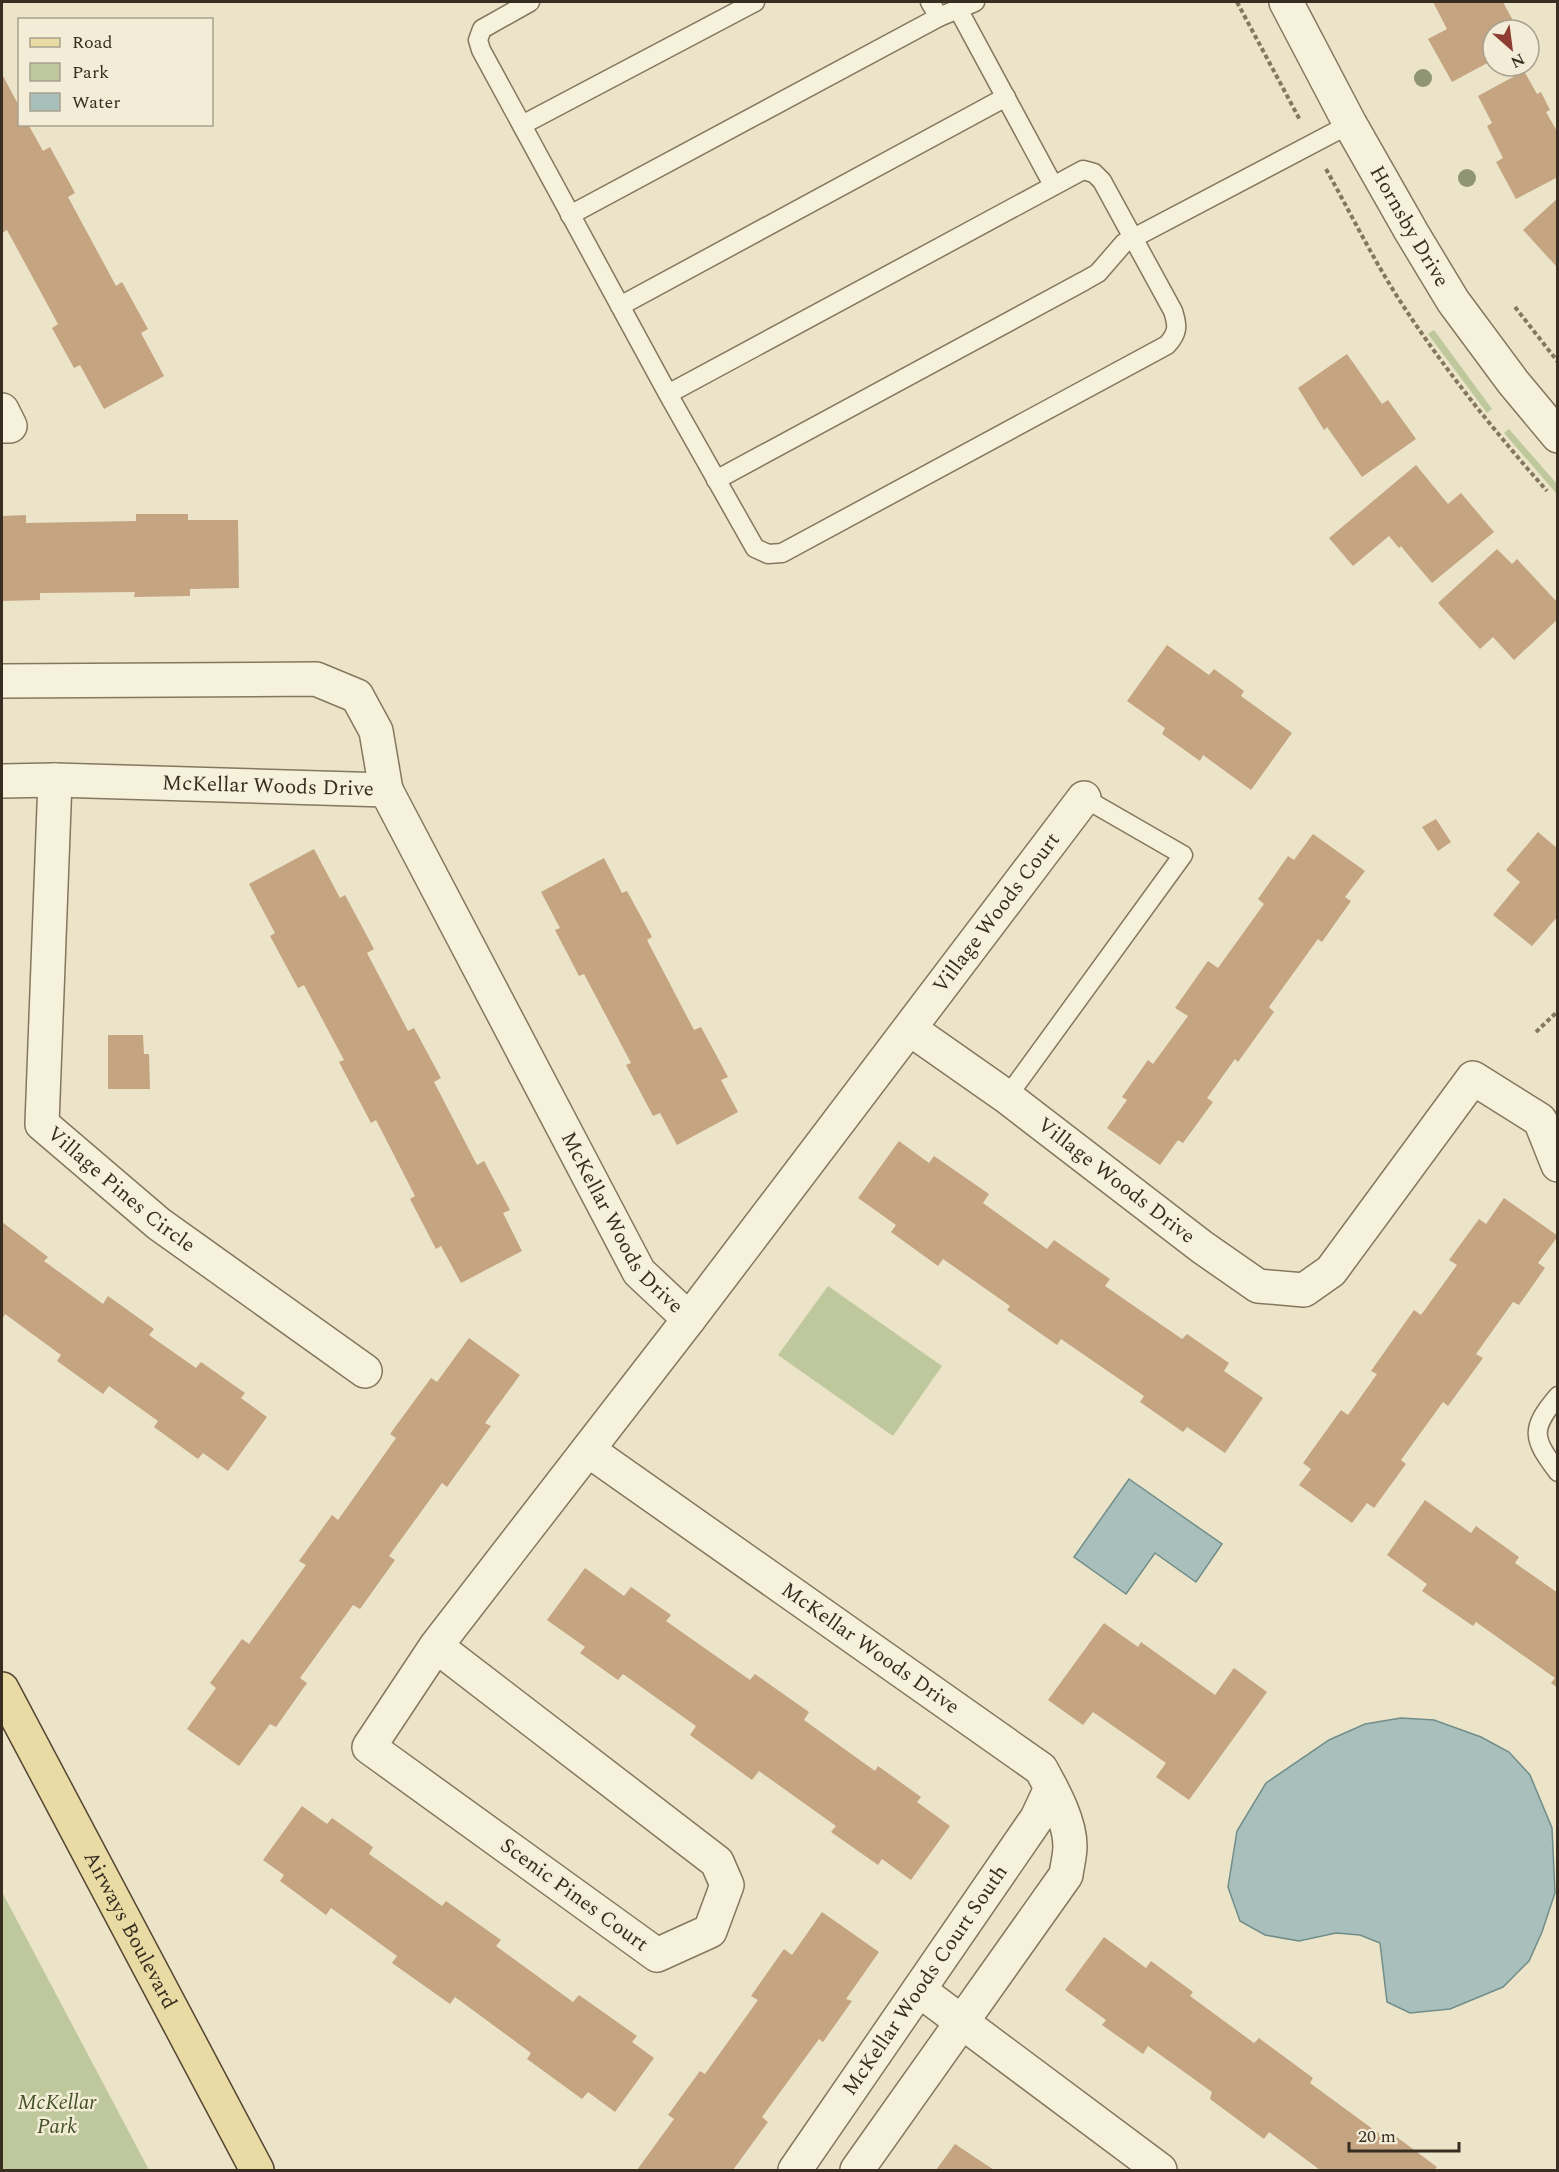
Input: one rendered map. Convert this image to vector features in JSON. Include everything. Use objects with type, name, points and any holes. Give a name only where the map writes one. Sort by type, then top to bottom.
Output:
[{"type":"main road","name":"Airways Boulevard","points":[[2,1689],[257,2170]]},
{"type":"street","name":"Hornsby Drive","points":[[1286,2],[1350,124],[1453,301],[1513,382],[1557,436]]},
{"type":"street","points":[[2,410],[10,426],[2,426]]},
{"type":"street","points":[[2,681],[316,679],[357,696],[376,731],[386,790]]},
{"type":"street","name":"McKellar Woods Drive","points":[[2,781],[55,780],[386,790],[639,1272],[689,1319],[588,1450],[1041,1770],[1051,1788],[1064,1821],[1070,1845],[1066,1875],[958,2028]]},
{"type":"street","name":"Village Pines Circle","points":[[55,780],[42,1124],[159,1224],[365,1371]]},
{"type":"street","name":"Village Woods Court","points":[[910,1029],[1084,798]]},
{"type":"street","points":[[689,1319],[910,1029]]},
{"type":"street","name":"Village Woods Drive","points":[[910,1029],[1007,1097],[1202,1247],[1258,1286],[1304,1290],[1331,1271],[1473,1078],[1540,1120],[1557,1165]]},
{"type":"street","name":"Scenic Pines Court","points":[[436,1646],[717,1862],[728,1886],[710,1931],[657,1955],[369,1747],[436,1646],[588,1450]]},
{"type":"street","name":"McKellar Woods Court South","points":[[795,2170],[1036,1818],[1051,1788]]},
{"type":"street","points":[[919,1990],[958,2028],[1148,2167]]},
{"type":"street","points":[[862,2163],[958,2028]]},
{"type":"lane","points":[[530,2],[490,22],[482,29],[478,40],[481,51],[668,394],[755,548],[768,554],[782,552],[1167,345],[1175,336],[1178,324],[1102,181],[1094,172],[1083,170],[668,394]]},
{"type":"lane","points":[[522,125],[754,2]]},
{"type":"lane","points":[[570,215],[934,9],[967,5],[1006,97],[1053,185]]},
{"type":"lane","points":[[620,306],[1006,97]]},
{"type":"lane","points":[[716,480],[1084,281],[1098,273],[1116,250],[1134,238],[1350,124]]},
{"type":"lane","points":[[1007,1097],[1183,855],[1084,798]]},
{"type":"lane","points":[[1557,1396],[1541,1416],[1537,1431],[1541,1450],[1557,1472]]},
{"type":"path","points":[[1515,307],[1557,362]]},
{"type":"path","points":[[1536,1032],[1557,1011]]},
{"type":"green space","points":[[1434,330],[1492,409],[1487,413],[1428,334]]},
{"type":"green space","points":[[1509,429],[1557,484],[1556,493],[1504,433]]},
{"type":"green space","points":[[828,1286],[942,1366],[893,1436],[778,1355]]},
{"type":"green space","name":"McKellar Park","points":[[2,1892],[149,2170],[2,2170]]},
{"type":"water","points":[[1129,1479],[1222,1544],[1196,1582],[1155,1553],[1126,1594],[1074,1557]]},
{"type":"water","points":[[1401,1718],[1434,1720],[1481,1737],[1509,1752],[1530,1775],[1552,1828],[1555,1893],[1529,1961],[1503,1987],[1450,2009],[1410,2013],[1387,2002],[1380,1943],[1360,1935],[1336,1933],[1299,1941],[1265,1935],[1240,1921],[1228,1887],[1237,1831],[1266,1783],[1329,1740],[1365,1724]]},
{"type":"building","points":[[1433,2],[1503,2],[1512,18],[1481,18],[1481,66],[1452,82],[1428,39],[1447,29]]},
{"type":"building","points":[[2,74],[18,104],[18,126],[29,126],[43,151],[50,147],[75,193],[68,197],[116,286],[122,282],[148,329],[141,333],[164,376],[104,409],[80,365],[74,368],[52,328],[58,324],[7,230],[2,233]]},
{"type":"building","points":[[1511,78],[1528,78],[1537,94],[1541,92],[1550,110],[1546,112],[1558,133],[1558,177],[1516,199],[1496,162],[1503,158],[1487,126],[1492,123],[1478,96]]},
{"type":"building","points":[[1558,198],[1558,265],[1556,266],[1523,230]]},
{"type":"building","points":[[1347,354],[1382,404],[1388,400],[1416,439],[1362,477],[1327,427],[1324,430],[1298,388]]},
{"type":"building","points":[[1416,465],[1448,504],[1461,493],[1494,532],[1432,583],[1401,546],[1399,548],[1389,536],[1353,566],[1329,538]]},
{"type":"building","points":[[136,514],[188,514],[188,520],[238,520],[239,588],[190,589],[190,596],[134,597],[135,592],[40,593],[40,600],[2,601],[2,516],[26,515],[26,523],[136,521]]},
{"type":"building","points":[[1497,549],[1512,564],[1517,559],[1558,603],[1558,619],[1514,660],[1493,637],[1480,649],[1438,603]]},
{"type":"building","points":[[1167,645],[1209,675],[1214,669],[1244,691],[1241,696],[1292,733],[1251,790],[1203,755],[1200,761],[1162,734],[1165,728],[1127,701]]},
{"type":"building","points":[[1436,819],[1451,842],[1438,851],[1422,827]]},
{"type":"building","points":[[1538,832],[1558,849],[1558,916],[1532,946],[1493,915],[1520,882],[1506,870]]},
{"type":"building","points":[[1313,834],[1365,871],[1345,897],[1351,901],[1322,942],[1318,939],[1269,1007],[1274,1012],[1238,1062],[1235,1059],[1207,1098],[1213,1102],[1183,1143],[1178,1140],[1160,1165],[1107,1128],[1127,1100],[1122,1097],[1148,1060],[1153,1064],[1188,1016],[1175,1008],[1208,961],[1218,968],[1264,904],[1258,899],[1288,856],[1294,860]]},
{"type":"building","points":[[314,849],[340,898],[345,895],[374,949],[367,953],[408,1031],[414,1028],[441,1078],[434,1082],[477,1165],[484,1161],[510,1210],[503,1213],[522,1251],[461,1283],[441,1246],[436,1249],[410,1199],[415,1196],[376,1120],[371,1123],[339,1062],[344,1060],[304,985],[298,988],[270,936],[275,933],[249,884]]},
{"type":"building","points":[[604,858],[622,893],[627,891],[652,937],[647,940],[694,1030],[701,1027],[728,1077],[721,1080],[738,1112],[677,1145],[660,1113],[653,1116],[626,1065],[631,1063],[584,974],[579,976],[555,930],[560,928],[541,892]]},
{"type":"building","points":[[108,1035],[143,1035],[144,1054],[149,1054],[150,1089],[108,1089]]},
{"type":"building","points":[[899,1141],[929,1163],[934,1156],[989,1194],[983,1203],[1047,1249],[1054,1240],[1110,1279],[1105,1286],[1182,1339],[1187,1334],[1229,1363],[1224,1371],[1263,1398],[1225,1453],[1187,1427],[1183,1432],[1140,1402],[1144,1396],[1061,1339],[1057,1345],[1007,1310],[1010,1306],[943,1259],[938,1266],[891,1232],[896,1225],[858,1198]]},
{"type":"building","points":[[1504,1198],[1558,1236],[1538,1263],[1545,1268],[1519,1305],[1513,1302],[1476,1354],[1483,1358],[1448,1406],[1443,1402],[1401,1460],[1406,1464],[1374,1508],[1367,1503],[1352,1523],[1299,1485],[1311,1469],[1303,1463],[1341,1410],[1348,1415],[1377,1374],[1371,1371],[1414,1310],[1421,1315],[1457,1265],[1449,1260],[1479,1219],[1486,1224]]},
{"type":"building","points":[[2,1222],[48,1257],[44,1261],[103,1304],[108,1296],[154,1329],[149,1335],[196,1368],[201,1362],[245,1393],[241,1398],[267,1417],[228,1471],[203,1453],[198,1459],[154,1427],[158,1421],[109,1386],[103,1394],[57,1361],[61,1355],[5,1314],[2,1320]]},
{"type":"building","points":[[469,1338],[520,1375],[485,1423],[491,1426],[447,1487],[442,1483],[389,1556],[395,1560],[360,1609],[353,1605],[300,1678],[307,1683],[276,1727],[270,1724],[239,1766],[187,1729],[216,1688],[210,1683],[242,1639],[249,1644],[306,1565],[299,1561],[332,1515],[338,1520],[396,1438],[390,1434],[431,1378],[437,1382]]},
{"type":"building","points":[[1425,1500],[1471,1533],[1476,1526],[1519,1557],[1515,1563],[1558,1593],[1558,1688],[1551,1683],[1555,1678],[1476,1622],[1473,1626],[1422,1591],[1427,1584],[1387,1555]]},
{"type":"building","points":[[585,1568],[624,1596],[631,1587],[671,1615],[666,1621],[750,1680],[755,1674],[809,1712],[804,1720],[875,1771],[878,1766],[921,1797],[917,1802],[950,1826],[911,1880],[882,1859],[878,1865],[831,1832],[836,1826],[759,1771],[752,1780],[690,1735],[696,1726],[623,1674],[618,1680],[580,1653],[585,1647],[547,1620]]},
{"type":"building","points":[[1104,1623],[1138,1647],[1141,1642],[1215,1695],[1234,1668],[1267,1692],[1189,1800],[1156,1777],[1166,1763],[1093,1712],[1083,1725],[1048,1700]]},
{"type":"building","points":[[302,1806],[327,1824],[332,1818],[373,1847],[369,1854],[442,1906],[446,1901],[501,1940],[496,1946],[573,2002],[579,1995],[637,2036],[632,2042],[654,2058],[615,2112],[588,2092],[582,2099],[527,2059],[531,2053],[455,1997],[450,2004],[392,1963],[397,1956],[331,1908],[326,1915],[280,1881],[284,1875],[263,1860]]},
{"type":"building","points":[[822,1912],[879,1952],[846,1999],[852,2001],[823,2042],[819,2039],[762,2117],[768,2122],[733,2170],[637,2170],[674,2119],[668,2115],[700,2071],[705,2074],[758,2000],[751,1996],[784,1949],[792,1955]]},
{"type":"building","points":[[1104,1937],[1146,1968],[1151,1961],[1193,1992],[1190,1996],[1254,2043],[1259,2038],[1313,2078],[1310,2083],[1385,2138],[1390,2132],[1437,2167],[1434,2170],[1320,2170],[1269,2132],[1264,2139],[1210,2099],[1212,2092],[1148,2046],[1143,2054],[1102,2025],[1106,2020],[1065,1990]]},
{"type":"building","points":[[955,2144],[994,2170],[936,2170]]}]
